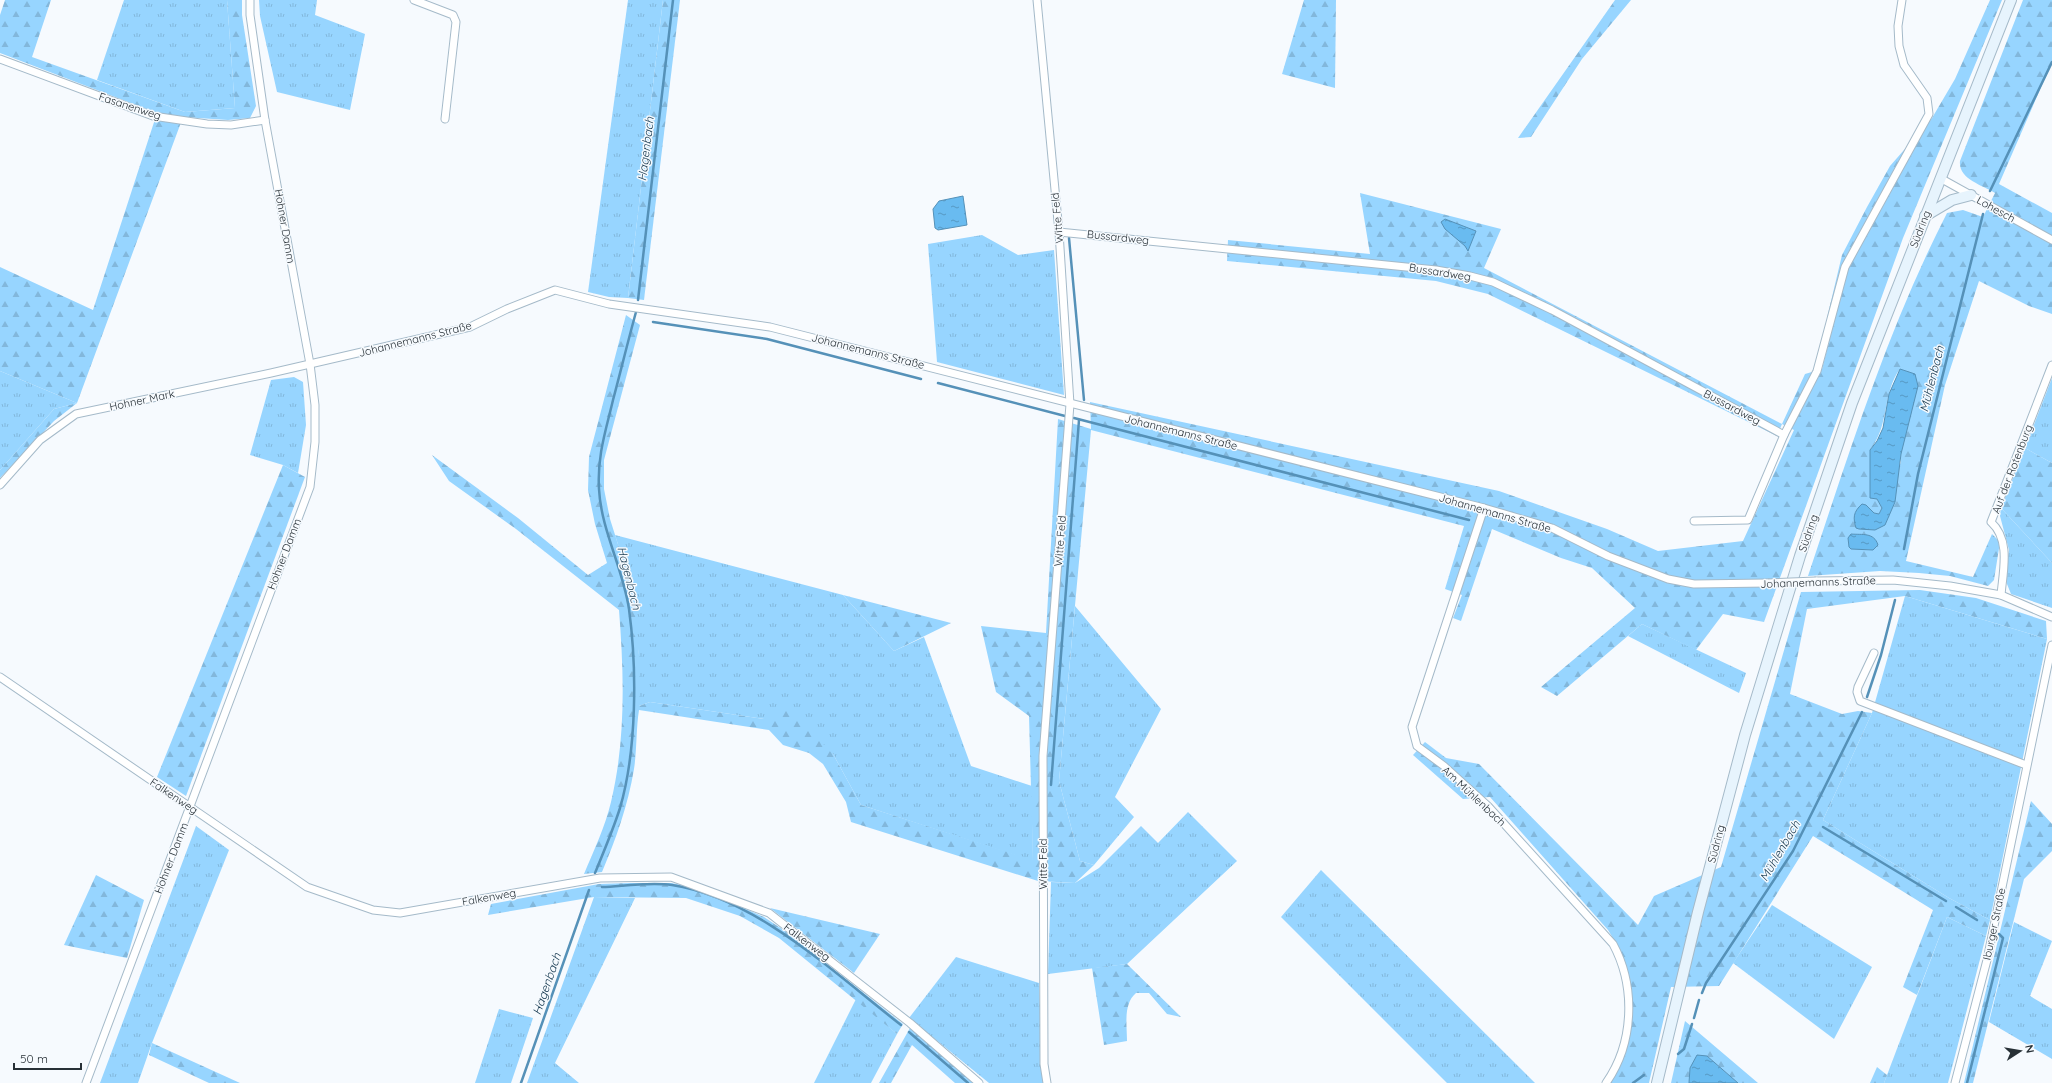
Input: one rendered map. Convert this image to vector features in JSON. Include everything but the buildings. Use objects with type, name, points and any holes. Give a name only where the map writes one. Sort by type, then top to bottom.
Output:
[{"type":"main road","name":"Südring","points":[[1657,1083],[1698,912],[1743,743],[1800,556],[1852,403],[2011,0]]},
{"type":"main road","points":[[1926,216],[1952,200],[1972,196]]},
{"type":"street","name":"Hohner Damm","points":[[86,1083],[310,487],[315,442],[315,405],[310,364],[265,120],[250,15],[250,0]]},
{"type":"street","points":[[414,0],[453,15],[456,22],[445,119]]},
{"type":"street","name":"Witte Feld","points":[[1037,0],[1059,232],[1070,404],[1043,756],[1044,1064],[1047,1083]]},
{"type":"street","points":[[1694,521],[1748,520],[1784,435],[1817,371],[1845,267],[1929,114],[1927,98],[1904,65],[1899,46],[1898,26],[1902,0]]},
{"type":"street","name":"Fasanenweg","points":[[0,59],[153,116],[230,125],[265,120]]},
{"type":"street","name":"Lohesch","points":[[1940,178],[2052,240]]},
{"type":"street","name":"Bussardweg","points":[[1059,232],[1436,270],[1493,282],[1552,310],[1784,435]]},
{"type":"street","name":"Johannemanns Straße","points":[[310,364],[470,327],[508,309],[555,290],[609,304],[770,327],[1484,508],[1552,528],[1608,556],[1668,579],[1694,584],[1893,580],[1950,586],[2001,595],[2052,617]]},
{"type":"street","name":"Hohner Mark","points":[[0,485],[40,440],[76,414],[310,364]]},
{"type":"street","name":"Auf der Rotenburg","points":[[2001,595],[2004,542],[1998,529],[1991,522],[2052,365]]},
{"type":"street","name":"Am Mühlenbach","points":[[1484,508],[1412,727],[1417,746],[1444,766],[1488,806],[1613,944],[1622,961],[1629,1000],[1624,1046],[1606,1083]]},
{"type":"street","name":"Iburger Straße","points":[[1955,1083],[1987,960],[2026,765],[2052,645]]},
{"type":"street","points":[[1874,653],[1858,687],[1857,692],[1860,701],[2026,765]]},
{"type":"street","name":"Falkenweg","points":[[0,677],[307,887],[373,910],[400,913],[600,878],[671,876],[769,913],[910,1023],[979,1083]]},
{"type":"green space","points":[[5,0],[51,0],[32,57],[185,112],[235,108],[227,0],[242,0],[242,15],[256,106],[250,118],[228,120],[183,117],[77,403],[0,371],[0,267],[93,310],[157,113],[0,53],[0,15]]},
{"type":"green space","points":[[124,0],[227,0],[235,108],[185,112],[97,80]]},
{"type":"green space","points":[[259,0],[317,0],[315,15],[365,34],[350,110],[277,92],[260,16]]},
{"type":"green space","points":[[628,0],[663,0],[628,298],[609,297],[588,292]]},
{"type":"green space","points":[[663,0],[680,0],[644,300],[628,298]]},
{"type":"green space","points":[[1304,0],[1336,0],[1335,88],[1282,74]]},
{"type":"green space","points":[[1615,0],[1631,0],[1582,59],[1531,137],[1518,138]]},
{"type":"green space","points":[[1990,0],[2002,0],[1903,238],[1764,622],[1723,614],[1696,650],[1642,624],[1557,696],[1541,687],[1635,608],[1592,568],[1561,558],[1492,529],[1461,621],[1453,618],[1462,595],[1445,589],[1464,526],[1091,430],[1059,781],[1080,861],[1094,865],[1075,883],[1038,881],[851,822],[846,802],[823,764],[809,753],[783,745],[769,730],[639,710],[634,769],[621,822],[602,872],[584,874],[609,811],[616,778],[621,730],[623,682],[619,610],[516,529],[449,481],[432,455],[518,518],[588,575],[607,563],[595,524],[588,490],[589,457],[626,315],[640,325],[604,460],[604,489],[610,519],[623,560],[635,608],[639,655],[639,706],[650,702],[764,719],[787,707],[833,754],[861,805],[1033,860],[1029,716],[996,692],[981,626],[1046,633],[1058,419],[1091,429],[1090,402],[1499,491],[1607,529],[1658,551],[1743,541],[1794,430],[1782,424],[1805,374],[1822,369],[1834,322],[1827,318],[1842,255],[1890,166],[1932,118],[1955,79]]},
{"type":"green space","points":[[2023,0],[2052,0],[2052,62],[1999,184],[2052,213],[2052,314],[2029,306],[1979,281],[1945,385],[1906,561],[1973,577],[1992,534],[2000,542],[1994,580],[1988,586],[1950,576],[1880,571],[1808,576],[1854,437],[1888,346],[1906,301],[1947,213],[1963,210],[1983,217],[1995,193],[1967,177],[1960,167],[1960,161]],"holes":[[[1900,369],[1901,462],[1875,530],[1866,505],[1874,513],[1879,514],[1882,508],[1877,499],[1870,450],[1881,430],[1894,378]],[[1848,543],[1873,550],[1851,548]]]},
{"type":"green space","points":[[1360,193],[1501,229],[1484,268],[1782,424],[1777,436],[1488,294],[1436,281],[1227,261],[1228,240],[1370,254]]},
{"type":"green space","points":[[982,235],[1018,255],[1054,250],[1064,395],[937,362],[928,244]]},
{"type":"green space","points":[[0,371],[77,403],[54,409],[0,470]]},
{"type":"green space","points":[[294,377],[303,382],[306,425],[298,473],[283,465],[250,455],[271,380]]},
{"type":"green space","points":[[2052,378],[2052,463],[2025,448]]},
{"type":"green space","points":[[77,403],[54,421],[0,478],[0,470],[54,409]]},
{"type":"green space","points":[[2025,448],[2052,463],[2052,563],[2001,508]]},
{"type":"green space","points":[[283,465],[305,477],[186,796],[157,777]]},
{"type":"green space","points":[[2001,508],[2052,563],[2052,608],[2011,594],[2005,579],[2009,550],[2000,516]]},
{"type":"green space","points":[[615,535],[843,595],[894,651],[924,637],[971,766],[1032,786],[1033,861],[861,805],[833,754],[764,719],[650,702],[639,706],[639,655],[623,560]]},
{"type":"green space","points":[[1920,590],[1976,598],[2046,621],[2047,639],[1905,596],[1807,609],[1790,694],[1842,714],[1858,711],[1872,713],[1823,820],[1949,898],[1990,920],[1986,936],[1947,917],[1917,995],[1903,987],[1933,910],[1813,836],[1719,986],[1671,987],[1649,1083],[1609,1083],[1621,1061],[1625,1047],[1629,1031],[1632,1001],[1628,972],[1623,958],[1608,930],[1490,797],[1463,799],[1413,755],[1425,742],[1446,758],[1479,764],[1638,925],[1654,896],[1721,867],[1801,592]]},
{"type":"green space","points":[[843,595],[951,623],[894,651]]},
{"type":"green space","points":[[1905,596],[2047,639],[1990,920],[1949,898],[1823,820],[1872,713]]},
{"type":"green space","points":[[1075,606],[1161,709],[1115,797],[1134,817],[1094,865],[1080,861],[1059,781]]},
{"type":"green space","points":[[1642,624],[1746,673],[1739,693],[1628,636]]},
{"type":"green space","points":[[2031,801],[2052,824],[2052,851],[2024,879],[1973,1083],[1964,1083]]},
{"type":"green space","points":[[1188,812],[1237,861],[1127,964],[1048,974],[1051,882],[1075,883],[1099,868],[1141,826],[1158,843]]},
{"type":"green space","points":[[196,826],[229,850],[152,1043],[138,1083],[100,1083]]},
{"type":"green space","points":[[1321,870],[1535,1083],[1447,1083],[1281,917]]},
{"type":"green space","points":[[96,875],[144,900],[127,958],[64,945]]},
{"type":"green space","points":[[671,883],[698,888],[764,917],[785,931],[903,1024],[897,1034],[779,938],[740,916],[686,898],[594,897],[488,915],[491,904],[599,884]]},
{"type":"green space","points":[[594,897],[635,898],[555,1063],[579,1083],[527,1083]]},
{"type":"green space","points":[[1772,905],[1872,967],[1834,1039],[1733,963]]},
{"type":"green space","points":[[770,908],[880,934],[854,973]]},
{"type":"green space","points":[[1947,917],[1986,936],[1948,1083],[1884,1083]]},
{"type":"green space","points":[[2014,922],[2052,941],[2030,996],[2052,1009],[2052,1059],[1989,1022]]},
{"type":"green space","points":[[956,957],[1039,983],[1043,1083],[989,1083],[909,1018]]},
{"type":"green space","points":[[1127,964],[1181,1017],[1167,1014],[1149,993],[1136,993],[1127,1009],[1127,1041],[1104,1045],[1092,968]]},
{"type":"green space","points":[[856,999],[897,1034],[871,1083],[814,1083]]},
{"type":"green space","points":[[499,1009],[533,1018],[511,1083],[475,1083]]},
{"type":"green space","points":[[1685,1021],[1758,1083],[1738,1083],[1707,1056],[1690,1068],[1689,1083],[1671,1083]]},
{"type":"green space","points":[[910,1028],[975,1083],[955,1083],[912,1045],[891,1083],[879,1083]]},
{"type":"green space","points":[[152,1043],[240,1083],[209,1083],[149,1055]]},
{"type":"green space","points":[[1877,1067],[1887,1075],[1884,1083],[1870,1083]]},
{"type":"water","points":[[963,196],[967,225],[938,230],[935,228],[933,209],[939,201]]},
{"type":"water","points":[[1445,219],[1476,231],[1468,251],[1465,246],[1445,229],[1441,222]]},
{"type":"water","points":[[1900,369],[1915,374],[1918,386],[1901,454],[1895,502],[1885,525],[1875,530],[1859,529],[1856,528],[1854,515],[1862,504],[1866,505],[1874,513],[1879,514],[1882,508],[1877,499],[1870,498],[1870,450],[1877,441],[1883,428],[1889,394]]},
{"type":"water","points":[[1851,534],[1871,536],[1878,545],[1873,550],[1851,549],[1849,547],[1848,538]]},
{"type":"water","points":[[1697,1055],[1707,1056],[1738,1083],[1689,1083],[1690,1068]]},
{"type":"waterway","name":"Hagenbach","points":[[638,300],[673,0]]},
{"type":"waterway","name":"Mühlenbach","points":[[1990,191],[2052,62]]},
{"type":"waterway","name":"Mühlenbach","points":[[1904,549],[1918,474],[1983,214]]},
{"type":"waterway","points":[[1069,238],[1084,400]]},
{"type":"waterway","name":"Hagenbach","points":[[595,873],[620,808],[626,785],[630,761],[634,709],[632,632],[629,609],[622,579],[604,519],[599,489],[599,465],[605,433],[636,312]]},
{"type":"waterway","points":[[653,322],[767,339],[921,379]]},
{"type":"waterway","points":[[938,383],[1065,416]]},
{"type":"waterway","points":[[1074,418],[1469,520]]},
{"type":"waterway","points":[[1051,785],[1079,420]]},
{"type":"waterway","name":"Mühlenbach","points":[[1867,697],[1881,655],[1895,600]]},
{"type":"waterway","name":"Mühlenbach","points":[[1702,993],[1706,983],[1793,851],[1862,712]]},
{"type":"waterway","points":[[1823,827],[1946,901]]},
{"type":"waterway","points":[[602,887],[646,884],[672,885],[704,893],[734,905],[794,941],[901,1025]]},
{"type":"waterway","name":"Hagenbach","points":[[521,1083],[589,890]]},
{"type":"waterway","points":[[1956,907],[1977,920]]},
{"type":"waterway","points":[[1967,1083],[2003,938],[1999,934]]},
{"type":"waterway","name":"Mühlenbach","points":[[1694,1018],[1699,1000]]},
{"type":"waterway","name":"Mühlenbach","points":[[1678,1054],[1684,1049],[1692,1024]]},
{"type":"waterway","points":[[909,1032],[968,1083]]},
{"type":"waterway","name":"Mühlenbach","points":[[1633,1083],[1644,1075]]}]
